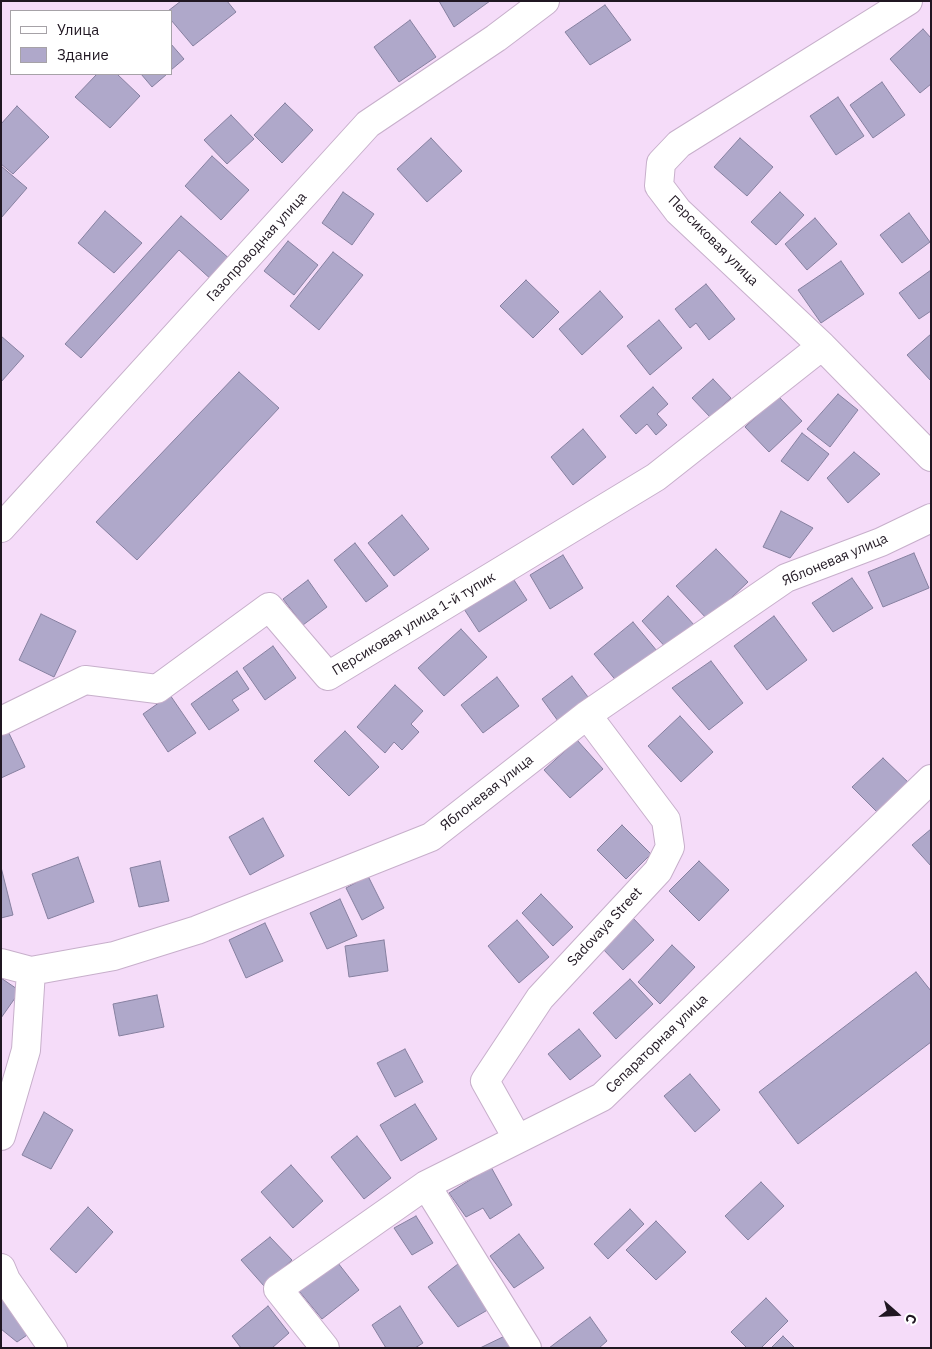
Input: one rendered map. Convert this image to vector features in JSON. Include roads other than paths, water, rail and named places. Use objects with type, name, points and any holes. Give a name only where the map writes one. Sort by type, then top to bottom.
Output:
[{"type":"street","name":"Газопроводная улица","points":[[1,528],[368,124],[496,38],[545,1]]},
{"type":"street","name":"Персиковая улица","points":[[908,1],[679,144],[661,163],[659,186],[678,211],[822,346],[931,457]]},
{"type":"street","name":"Персиковая улица 1-й тупик","points":[[1,720],[85,680],[157,689],[269,607],[328,676],[656,477],[822,346]]},
{"type":"street","name":"Яблоневая улица","points":[[1,963],[31,971],[114,956],[198,930],[431,837],[588,716],[786,578],[881,542],[931,518]]},
{"type":"street","name":"Sadovaya Street","points":[[518,1138],[485,1080],[540,998],[658,871],[670,847],[666,820],[588,716]]},
{"type":"street","name":"Сепараторная улица","points":[[325,1348],[278,1289],[426,1185],[602,1097],[931,779]]},
{"type":"street","points":[[1,1136],[26,1050],[31,971]]},
{"type":"street","points":[[426,1185],[527,1348]]},
{"type":"street","points":[[3,1277],[53,1348]]}]
